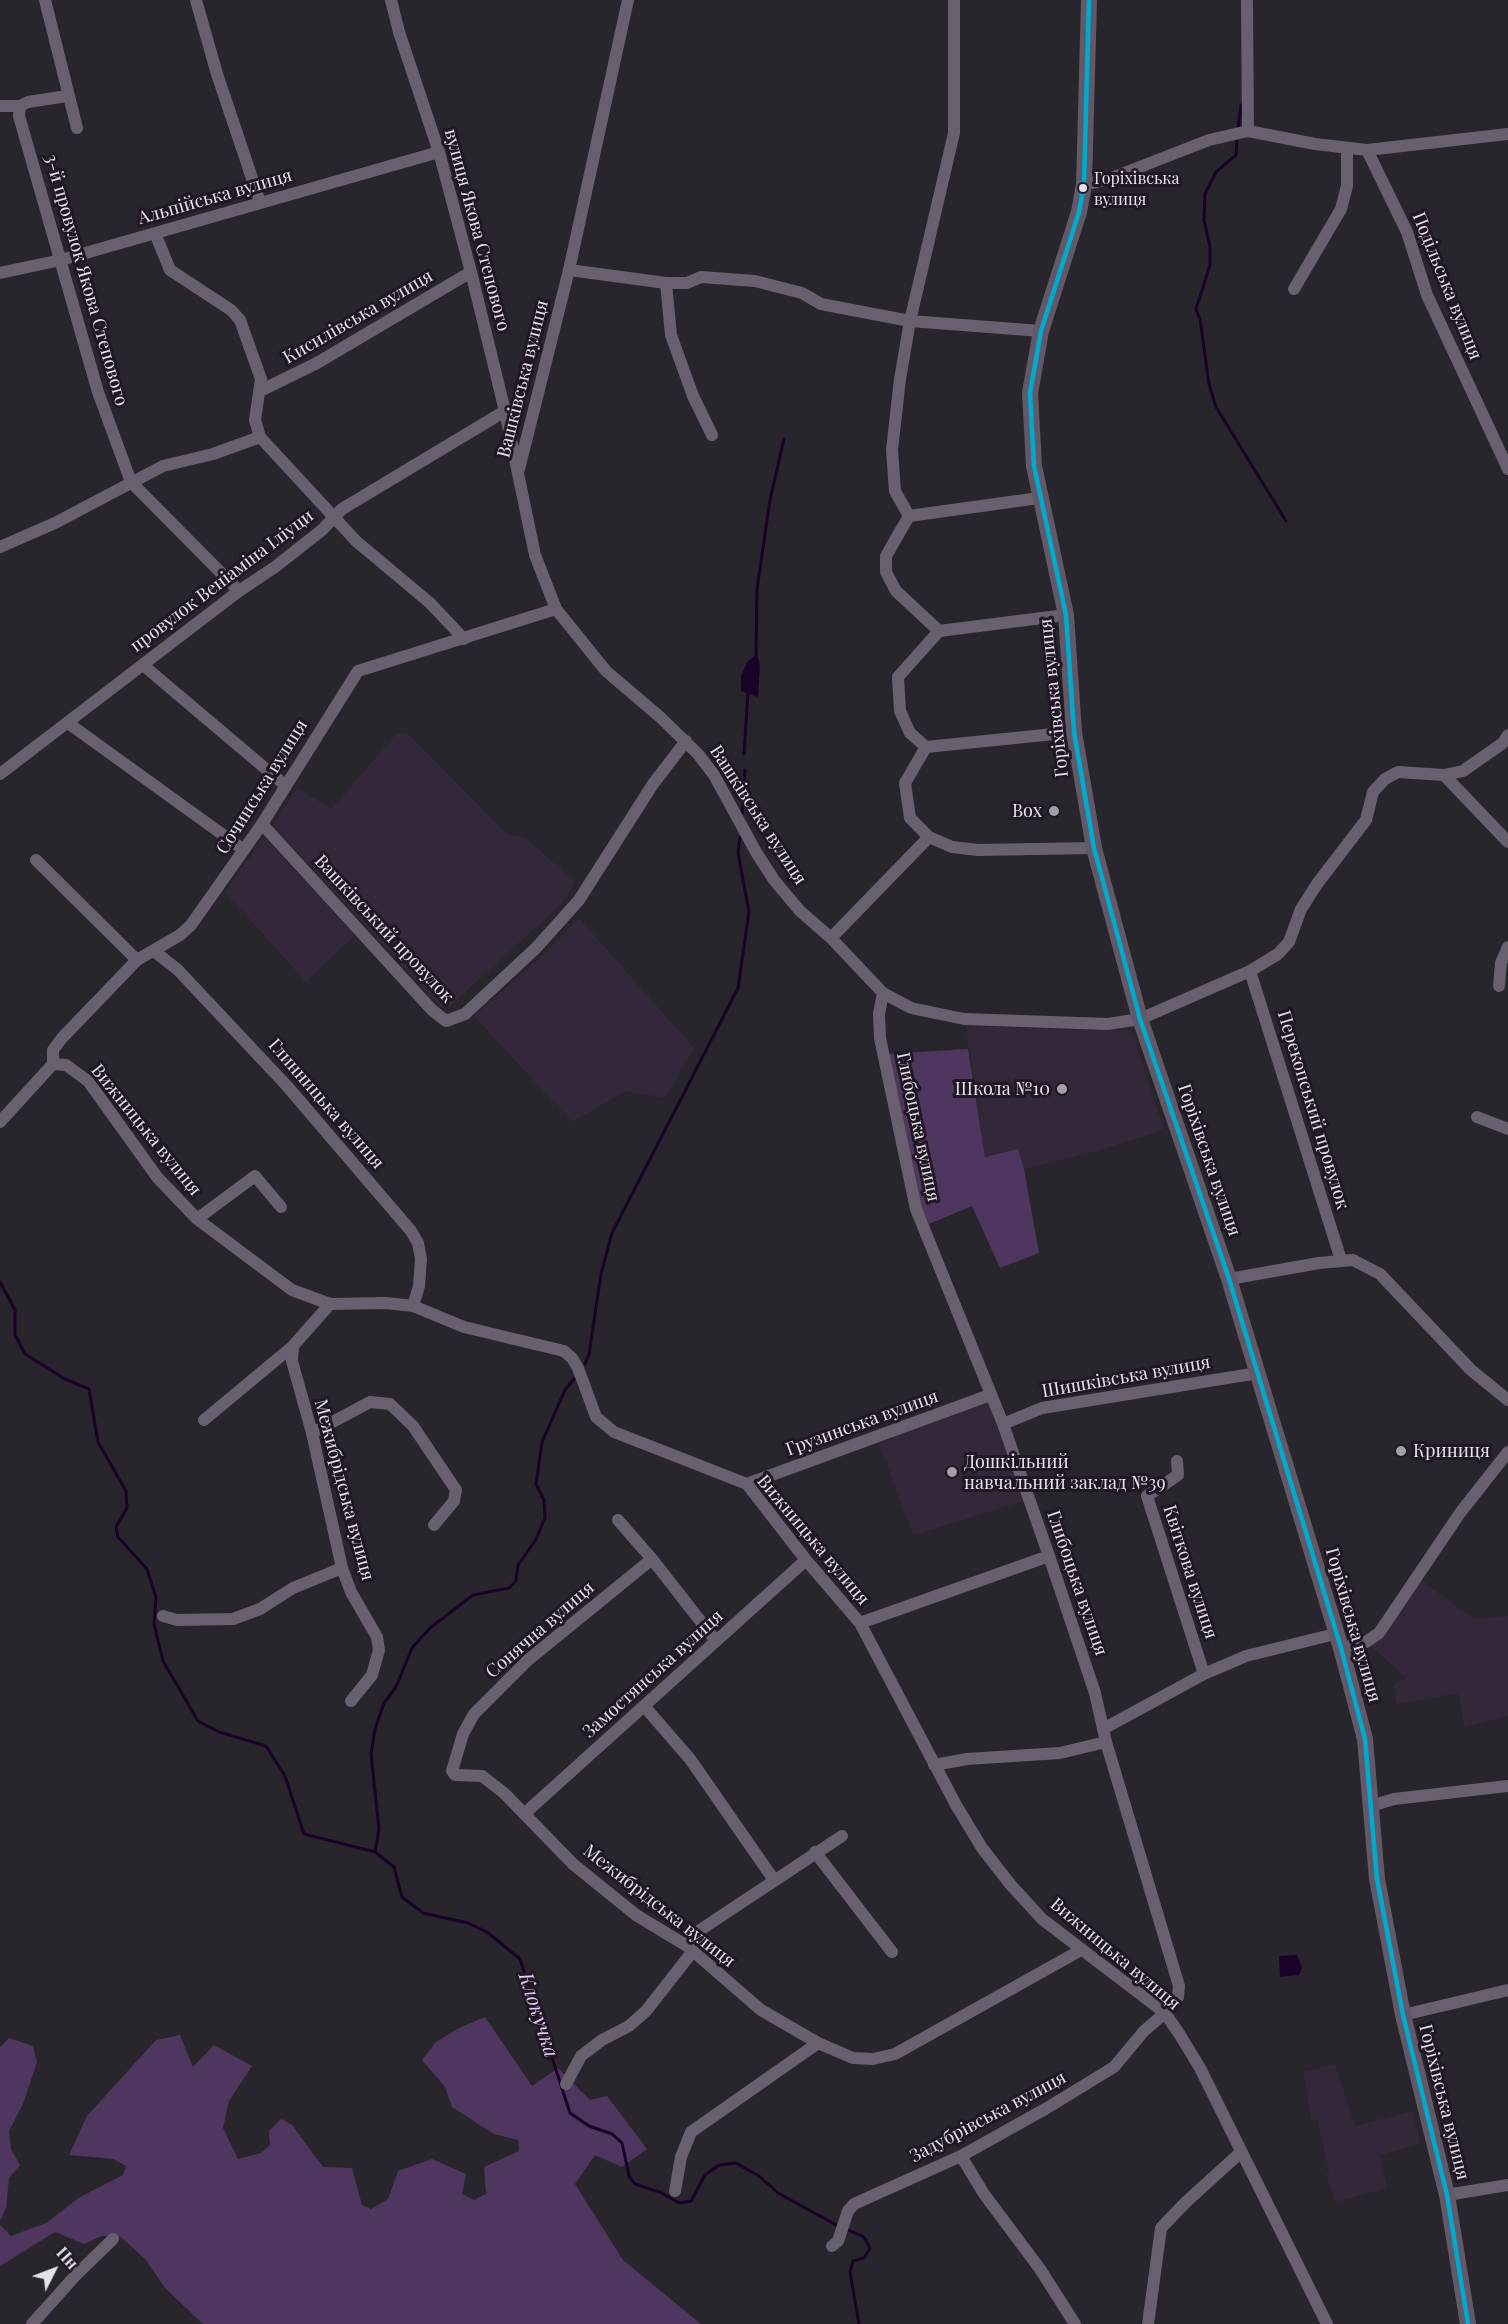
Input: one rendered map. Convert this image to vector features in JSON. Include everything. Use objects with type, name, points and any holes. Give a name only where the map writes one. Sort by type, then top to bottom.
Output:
[{"type":"street","points":[[45,0],[67,96],[77,128]]},
{"type":"street","points":[[196,0],[217,74],[260,202]]},
{"type":"street","name":"вулиця Якова Степового","points":[[391,0],[399,32],[439,152],[471,272],[518,471]]},
{"type":"street","name":"Вашківська вулиця","points":[[628,0],[569,270],[518,471],[535,555],[556,609],[606,671],[686,741],[714,775],[774,880],[800,910],[831,938],[883,993],[911,1008],[964,1019],[1108,1024],[1140,1018]]},
{"type":"street","points":[[909,516],[895,491],[892,450],[910,321],[954,133],[954,0]]},
{"type":"street","name":"Горіхівська вулиця","points":[[1089,0],[1084,185],[1079,212],[1041,331],[1032,377],[1030,403],[1030,438],[1039,498],[1066,615],[1074,732],[1094,848],[1140,1018],[1229,1279],[1338,1641],[1368,1758],[1377,1879],[1403,2015],[1447,2194],[1468,2324]]},
{"type":"street","points":[[1247,0],[1248,131]]},
{"type":"street","points":[[0,106],[20,106],[27,102],[67,96]]},
{"type":"street","name":"3-й провулок Якова Степового","points":[[20,106],[19,116],[98,392],[130,482]]},
{"type":"street","points":[[1084,185],[1109,179],[1209,140],[1248,131],[1367,150],[1508,134]]},
{"type":"street","points":[[1294,289],[1341,209],[1347,186],[1347,148]]},
{"type":"street","name":"Подільська вулиця","points":[[1367,150],[1407,232],[1427,295],[1508,470]]},
{"type":"street","name":"Альпійська вулиця","points":[[0,273],[61,260],[439,152]]},
{"type":"street","points":[[155,233],[170,270],[231,310],[240,320],[256,359],[262,390],[256,405],[255,420],[260,437],[356,541],[430,603],[464,639]]},
{"type":"street","points":[[569,270],[666,283],[687,283],[701,277],[755,281],[802,293],[821,304],[910,321],[1041,331]]},
{"type":"street","name":"Кисилівська вулиця","points":[[262,390],[317,363],[471,272]]},
{"type":"street","points":[[666,283],[671,334],[693,396],[712,435]]},
{"type":"street","name":"провулок Веніаміна Іліуци","points":[[0,774],[239,591],[275,567],[335,517],[342,508],[505,411]]},
{"type":"street","points":[[0,547],[55,523],[163,466],[213,454],[260,437]]},
{"type":"street","points":[[130,482],[239,591]]},
{"type":"street","points":[[909,516],[1039,498]]},
{"type":"street","points":[[909,516],[886,556],[886,572],[896,591],[939,631]]},
{"type":"street","name":"Сочинська вулиця","points":[[52,1064],[53,1050],[62,1038],[137,960],[191,926],[262,824],[358,671],[556,609]]},
{"type":"street","points":[[1066,615],[939,631],[898,677],[900,711],[910,733],[926,747],[1074,732]]},
{"type":"street","points":[[143,665],[286,786]]},
{"type":"street","points":[[68,723],[244,850]]},
{"type":"street","points":[[1140,1018],[1250,971],[1278,954],[1289,942],[1301,909],[1366,820],[1373,792],[1385,779],[1398,772],[1444,775],[1463,771],[1503,743],[1508,735]]},
{"type":"street","name":"Вашківський провулок","points":[[262,824],[432,1010],[446,1021],[465,1014],[536,948],[579,900],[653,784],[686,741]]},
{"type":"street","points":[[926,747],[905,783],[910,818],[929,837],[952,847],[978,850],[1094,848]]},
{"type":"street","points":[[1444,775],[1508,842]]},
{"type":"street","points":[[831,938],[929,837]]},
{"type":"street","points":[[36,860],[137,960]]},
{"type":"street","points":[[1499,986],[1501,963],[1508,948]]},
{"type":"street","name":"Глинницька вулиця","points":[[154,951],[178,970],[279,1077],[411,1231],[418,1243],[421,1258],[419,1286],[413,1306]]},
{"type":"street","name":"Перекопський провулок","points":[[1250,971],[1341,1260]]},
{"type":"street","name":"Глибоцька вулиця","points":[[883,993],[879,1014],[880,1038],[916,1209],[1003,1424],[1095,1693],[1106,1742],[1177,1973],[1178,1997],[1165,2013]]},
{"type":"street","points":[[2,1122],[52,1064]]},
{"type":"street","name":"Вижницька вулиця","points":[[52,1064],[66,1065],[88,1082],[158,1177],[197,1219],[292,1290],[330,1304],[386,1303],[413,1306],[464,1327],[564,1351],[578,1368],[596,1417],[614,1432],[747,1485],[806,1560],[860,1623],[934,1765],[981,1848],[1042,1919],[1165,2013],[1200,2068],[1240,2153],[1327,2324]]},
{"type":"street","points":[[1477,1117],[1508,1129]]},
{"type":"street","points":[[197,1219],[255,1176],[281,1206]]},
{"type":"street","points":[[1229,1279],[1341,1260],[1353,1260],[1380,1274],[1472,1370],[1508,1400]]},
{"type":"street","points":[[204,1420],[294,1346],[330,1304]]},
{"type":"street","name":"Межибрідська вулиця","points":[[294,1346],[292,1361],[312,1433],[342,1568],[351,1592],[377,1637],[379,1650],[372,1675],[351,1701]]},
{"type":"street","name":"Шишківська вулиця","points":[[1003,1424],[1042,1408],[1258,1374]]},
{"type":"street","name":"Грузинська вулиця","points":[[747,1485],[990,1395]]},
{"type":"street","points":[[312,1433],[370,1402],[390,1404],[413,1426],[456,1490],[454,1501],[434,1525]]},
{"type":"street","points":[[1103,1729],[1204,1674],[1246,1656],[1338,1641],[1366,1642],[1377,1636],[1460,1513],[1508,1452]]},
{"type":"street","name":"Квіткова вулиця","points":[[1177,1461],[1178,1475],[1147,1496],[1204,1674]]},
{"type":"street","points":[[618,1520],[652,1559],[716,1641]]},
{"type":"street","points":[[860,1623],[1049,1556]]},
{"type":"street","name":"Сонячна вулиця","points":[[452,1771],[463,1734],[474,1714],[528,1660],[652,1559]]},
{"type":"street","name":"Замостянська вулиця","points":[[524,1814],[806,1560]]},
{"type":"street","points":[[163,1616],[177,1620],[233,1619],[260,1609],[293,1588],[342,1568]]},
{"type":"street","points":[[645,1706],[690,1759],[774,1880]]},
{"type":"street","points":[[934,1765],[967,1759],[1060,1753],[1106,1742]]},
{"type":"street","name":"Межибрідська вулиця","points":[[452,1771],[455,1775],[482,1776],[504,1793],[573,1864],[636,1915],[690,1949],[761,2010],[818,2043],[852,2058],[873,2059],[895,2054],[1082,1950]]},
{"type":"street","points":[[1371,1806],[1394,1799],[1508,1786]]},
{"type":"street","points":[[566,2084],[581,2056],[602,2040],[629,2026],[646,2011],[690,1949],[697,1932],[842,1836]]},
{"type":"street","points":[[815,1852],[892,1952]]},
{"type":"street","points":[[1403,2015],[1508,1990]]},
{"type":"street","name":"Задубрівська вулиця","points":[[832,2246],[843,2228],[848,2211],[854,2204],[961,2156],[1114,2067],[1144,2031],[1165,2013]]},
{"type":"street","points":[[675,2191],[681,2157],[691,2132],[818,2043]]},
{"type":"street","points":[[1148,2324],[1161,2228],[1240,2153]]},
{"type":"street","points":[[961,2156],[984,2194],[1040,2269],[1075,2324]]},
{"type":"street","points":[[1447,2194],[1508,2185]]},
{"type":"street","points":[[32,2324],[75,2276],[113,2239]]},
{"type":"shaded area","points":[[757,654],[760,665],[758,697],[741,691],[741,676],[747,662]]},
{"type":"shaded area","points":[[406,732],[508,835],[525,837],[575,882],[562,903],[449,1007],[441,1008],[294,848],[271,828],[297,788],[332,809],[395,735]]},
{"type":"shaded area","points":[[264,837],[355,935],[306,982],[225,892]]},
{"type":"shaded area","points":[[579,918],[694,1048],[665,1098],[626,1091],[572,1122],[474,1016],[542,956]]},
{"type":"shaded area","name":"Школа №10","points":[[966,1026],[1132,1031],[1164,1130],[1093,1152],[1024,1169],[1018,1149],[985,1157]]},
{"type":"shaded area","points":[[968,1049],[985,1157],[1018,1149],[1024,1169],[1039,1253],[1000,1268],[972,1206],[929,1224],[921,1208],[886,1054]]},
{"type":"shaded area","name":"Дошкільний навчальний заклад №39","points":[[988,1402],[1024,1501],[913,1535],[879,1443],[937,1419]]},
{"type":"shaded area","points":[[1419,1579],[1474,1619],[1508,1616],[1508,1716],[1464,1727],[1459,1693],[1397,1704],[1393,1685],[1406,1678],[1367,1642]]},
{"type":"shaded area","points":[[1297,1955],[1302,1968],[1299,1975],[1280,1977],[1279,1956]]},
{"type":"shaded area","points":[[485,2017],[532,2086],[558,2068],[590,2100],[607,2096],[647,2149],[622,2167],[595,2155],[575,2184],[623,2260],[701,2324],[203,2324],[165,2288],[146,2260],[121,2237],[102,2236],[84,2244],[55,2232],[0,2266],[0,2225],[11,2236],[46,2223],[80,2197],[123,2175],[126,2166],[113,2159],[69,2155],[87,2116],[156,2040],[180,2035],[193,2067],[214,2045],[252,2066],[229,2101],[223,2128],[238,2159],[261,2153],[270,2145],[269,2131],[281,2119],[292,2125],[323,2167],[352,2168],[362,2205],[371,2209],[388,2199],[398,2171],[432,2159],[466,2174],[462,2194],[474,2200],[486,2194],[484,2167],[519,2151],[518,2140],[494,2134],[452,2107],[445,2087],[422,2060],[436,2042],[461,2027]]},
{"type":"shaded area","points":[[9,2038],[33,2046],[37,2062],[23,2104],[9,2131],[11,2149],[20,2165],[9,2178],[6,2208],[0,2221],[0,2047]]},
{"type":"shaded area","points":[[1335,2064],[1355,2126],[1413,2111],[1420,2144],[1380,2155],[1387,2188],[1335,2202],[1326,2174],[1329,2173],[1317,2119],[1311,2120],[1304,2072]]},
{"type":"waterway","points":[[1238,130],[1241,105]]},
{"type":"waterway","points":[[1237,137],[1236,155],[1216,172],[1205,194],[1204,220],[1210,247],[1210,265],[1196,309],[1200,319],[1209,384],[1216,407],[1286,521]]},
{"type":"waterway","points":[[756,656],[757,589],[770,500],[784,439]]},
{"type":"waterway","points":[[744,754],[748,692]]},
{"type":"waterway","points":[[742,814],[745,770]]},
{"type":"waterway","points":[[585,1364],[589,1354],[601,1274],[612,1233],[738,988],[749,912],[738,853],[740,837]]},
{"type":"waterway","name":"Клокучка","points":[[0,1282],[15,1310],[15,1335],[25,1354],[65,1379],[89,1389],[98,1442],[126,1491],[127,1508],[116,1527],[118,1537],[147,1569],[156,1597],[154,1624],[163,1661],[198,1721],[219,1732],[266,1746],[285,1776],[304,1834],[375,1852],[394,1867],[402,1897],[423,1913],[468,1923],[487,1932],[520,1959],[570,2113],[589,2126],[612,2134],[622,2143],[629,2176],[635,2184],[662,2193],[679,2203],[691,2201],[705,2175],[719,2165],[736,2163],[759,2176],[778,2193],[840,2227]]},
{"type":"waterway","points":[[375,1852],[379,1829],[371,1754],[375,1729],[384,1703],[396,1687],[412,1648],[430,1628],[473,1595],[509,1588],[516,1581],[518,1565],[535,1541],[545,1518],[544,1500],[536,1484],[542,1442],[565,1390],[574,1379]]},
{"type":"waterway","name":"Клокучка","points":[[846,2229],[864,2237],[870,2248],[864,2258],[853,2261],[850,2272],[859,2324]]},
{"type":"transit line","points":[[1089,0],[1084,185],[1079,212],[1041,331],[1030,393],[1034,466],[1066,615],[1074,732],[1094,848],[1140,1019],[1229,1279],[1341,1648],[1365,1739],[1377,1879],[1403,2015],[1447,2195],[1468,2324]]},
{"type":"place","name":"Горіхівська вулиця","points":[[1083,188]]},
{"type":"place","name":"Box","points":[[1054,811]]},
{"type":"place","name":"Школа №10","points":[[1062,1089]]},
{"type":"place","name":"Криниця","points":[[1401,1451]]},
{"type":"place","name":"Дошкільний навчальний заклад №39","points":[[952,1472]]}]
